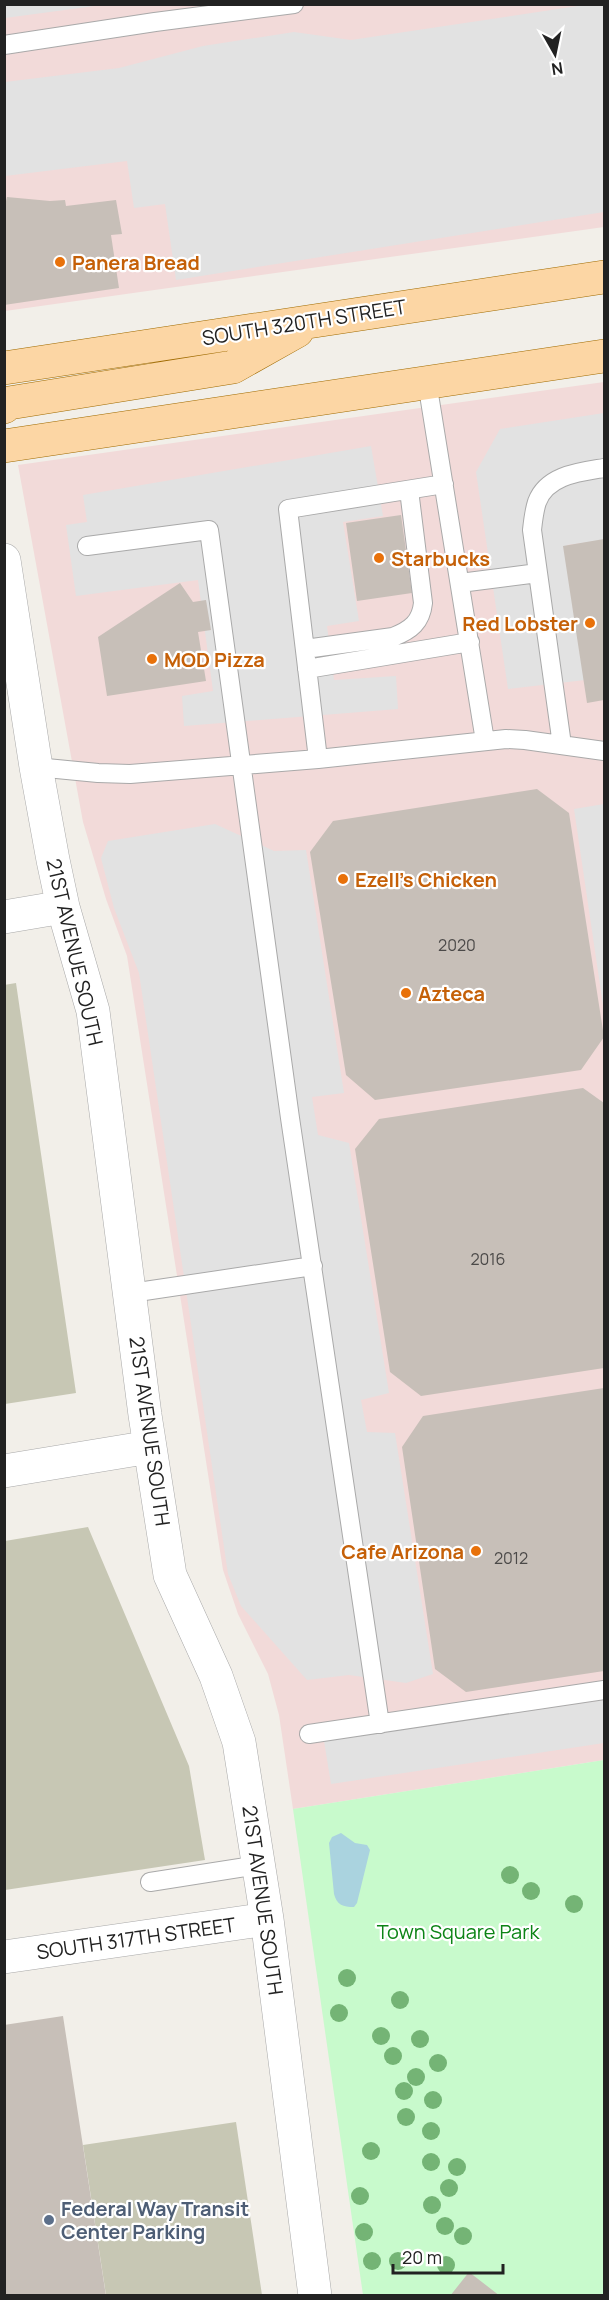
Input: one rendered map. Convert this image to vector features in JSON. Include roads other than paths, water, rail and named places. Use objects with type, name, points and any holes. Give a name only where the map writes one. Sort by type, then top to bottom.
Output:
[{"type":"main road","name":"SOUTH 320TH STREET","points":[[4,368],[604,277]]},
{"type":"main road","points":[[4,407],[9,402],[233,367],[317,320]]},
{"type":"main road","points":[[4,446],[604,356]]},
{"type":"street","name":"21ST AVENUE SOUTH","points":[[4,560],[36,767],[63,907],[93,1011],[150,1447],[170,1575],[216,1676],[239,1742],[267,1919],[315,2295]]},
{"type":"street","points":[[4,917],[63,907]]},
{"type":"street","points":[[4,1471],[150,1447]]},
{"type":"street","name":"SOUTH 317TH STREET","points":[[4,1957],[267,1919]]},
{"type":"lane","points":[[4,45],[294,4]]},
{"type":"lane","points":[[427,382],[485,741]]},
{"type":"lane","points":[[562,745],[532,530],[536,504],[542,492],[559,479],[579,472],[604,468]]},
{"type":"lane","points":[[318,759],[288,508],[444,484]]},
{"type":"lane","points":[[305,649],[393,637],[417,624],[422,614],[423,603],[409,490]]},
{"type":"lane","points":[[87,546],[209,530],[380,1724]]},
{"type":"lane","points":[[460,583],[538,573]]},
{"type":"lane","points":[[307,669],[470,642]]},
{"type":"lane","points":[[36,767],[130,774],[318,759],[485,741],[525,740],[604,751]]},
{"type":"lane","points":[[131,1293],[313,1266]]},
{"type":"lane","points":[[309,1734],[604,1690]]},
{"type":"lane","points":[[150,1882],[259,1865]]},
{"type":"water","points":[[341,1833],[355,1843],[367,1845],[370,1850],[357,1903],[354,1907],[341,1905],[334,1894],[329,1843],[332,1837]]},
{"type":"place","name":"Panera Bread","points":[[60,262]]},
{"type":"place","name":"Starbucks","points":[[379,558]]},
{"type":"place","name":"Red Lobster","points":[[590,623]]},
{"type":"place","name":"MOD Pizza","points":[[152,659]]},
{"type":"place","name":"Ezell's Chicken","points":[[343,879]]},
{"type":"place","name":"Azteca","points":[[406,993]]},
{"type":"place","name":"Cafe Arizona","points":[[476,1551]]},
{"type":"place","name":"Federal Way Transit Center Parking","points":[[49,2220]]},
{"type":"park label","name":"Town Square Park","points":[[458,1931]]}]
